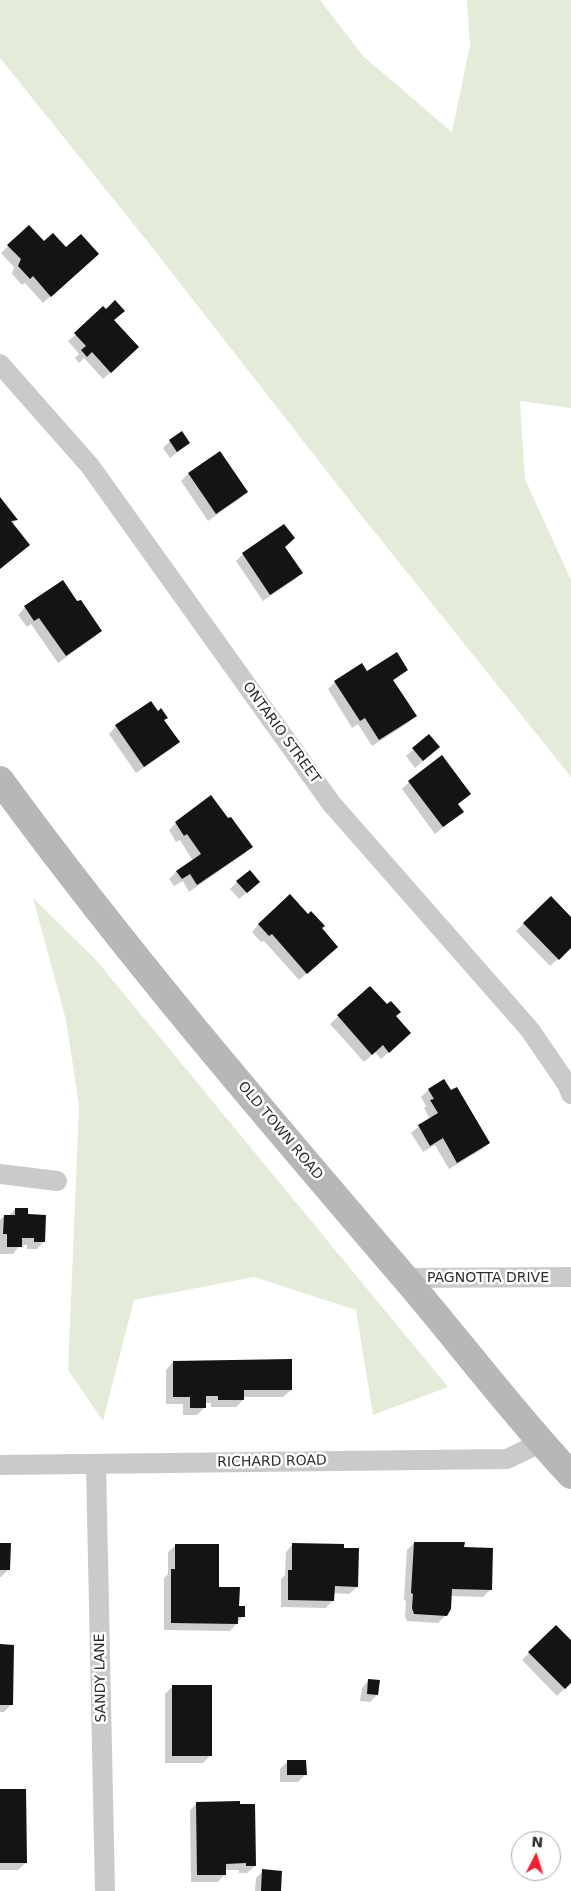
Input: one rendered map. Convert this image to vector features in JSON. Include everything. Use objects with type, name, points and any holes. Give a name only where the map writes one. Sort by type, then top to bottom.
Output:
[{"type":"main road","name":"OLD TOWN ROAD","points":[[0,780],[115,932],[275,1126],[406,1278],[540,1442],[571,1475]]},
{"type":"street","name":"ONTARIO STREET","points":[[0,364],[90,466],[331,803],[530,1030],[567,1084],[571,1094]]},
{"type":"street","points":[[0,1174],[57,1181]]},
{"type":"street","name":"PAGNOTTA DRIVE","points":[[406,1278],[571,1277]]},
{"type":"street","name":"RICHARD ROAD","points":[[0,1465],[507,1458],[540,1442]]},
{"type":"street","name":"SANDY LANE","points":[[96,1465],[105,1891]]},
{"type":"green space","points":[[0,0],[320,0],[363,56],[452,132],[470,45],[467,0],[571,0],[571,408],[520,401],[525,479],[571,580],[571,777],[357,510],[151,246],[0,58]]},
{"type":"green space","points":[[33,898],[97,961],[448,1387],[373,1415],[356,1310],[254,1277],[134,1300],[103,1421],[68,1370],[79,1105],[66,1020]]},
{"type":"building","points":[[29,225],[44,241],[53,233],[66,247],[81,234],[99,254],[51,297],[33,276],[30,279],[18,266],[21,259],[7,245]]},
{"type":"building","points":[[115,300],[125,311],[114,320],[139,347],[111,373],[92,352],[87,357],[81,350],[86,346],[74,333],[103,306],[106,309]]},
{"type":"building","points":[[182,431],[190,443],[177,452],[169,440]]},
{"type":"building","points":[[220,451],[248,492],[216,514],[188,473]]},
{"type":"building","points":[[0,497],[18,520],[11,521],[30,545],[0,569]]},
{"type":"building","points":[[284,524],[295,538],[285,547],[303,573],[270,595],[242,553]]},
{"type":"building","points":[[63,580],[77,601],[81,600],[102,631],[66,656],[39,618],[34,621],[24,606]]},
{"type":"building","points":[[397,652],[408,670],[393,680],[417,716],[379,740],[365,718],[360,721],[334,681],[362,663],[367,671]]},
{"type":"building","points":[[151,701],[158,711],[161,708],[168,718],[164,720],[180,742],[144,767],[115,725]]},
{"type":"building","points":[[429,734],[440,747],[423,761],[412,748]]},
{"type":"building","points":[[442,755],[471,794],[458,804],[464,812],[443,827],[408,781]]},
{"type":"building","points":[[211,795],[228,818],[231,817],[253,847],[197,885],[190,874],[182,879],[176,871],[201,854],[187,834],[184,836],[175,822]]},
{"type":"building","points":[[250,870],[260,882],[247,893],[236,881]]},
{"type":"building","points":[[290,894],[308,914],[311,911],[325,926],[322,928],[338,947],[307,974],[272,934],[269,936],[258,924]]},
{"type":"building","points":[[551,896],[571,917],[571,948],[559,960],[523,923]]},
{"type":"building","points":[[370,986],[387,1004],[391,1001],[401,1012],[396,1016],[411,1033],[389,1053],[383,1045],[372,1055],[337,1015]]},
{"type":"building","points":[[444,1079],[451,1090],[457,1087],[490,1143],[457,1163],[443,1138],[430,1146],[418,1125],[438,1113],[430,1100],[434,1099],[428,1089]]},
{"type":"building","points":[[15,1208],[28,1208],[28,1214],[46,1215],[45,1242],[34,1242],[34,1238],[22,1238],[22,1247],[7,1247],[7,1234],[3,1234],[4,1215],[15,1215]]},
{"type":"building","points":[[292,1359],[292,1390],[244,1390],[244,1400],[218,1400],[218,1396],[206,1396],[206,1408],[190,1408],[190,1397],[173,1397],[173,1361]]},
{"type":"building","points":[[414,1542],[465,1542],[464,1547],[493,1548],[492,1590],[452,1589],[451,1609],[447,1616],[414,1614],[412,1608],[413,1594],[411,1593]]},
{"type":"building","points":[[0,1543],[11,1543],[10,1570],[0,1570]]},
{"type":"building","points":[[292,1543],[344,1544],[344,1548],[359,1548],[358,1587],[335,1586],[334,1601],[288,1600],[288,1570],[292,1570]]},
{"type":"building","points":[[175,1544],[219,1544],[219,1587],[240,1587],[239,1606],[245,1606],[245,1617],[238,1617],[238,1624],[171,1623],[171,1569],[175,1569]]},
{"type":"building","points":[[556,1625],[571,1640],[571,1683],[565,1689],[528,1652]]},
{"type":"building","points":[[0,1644],[14,1645],[13,1705],[0,1705]]},
{"type":"building","points":[[368,1679],[380,1680],[378,1695],[367,1694]]},
{"type":"building","points":[[172,1685],[212,1685],[212,1756],[172,1756]]},
{"type":"building","points":[[287,1760],[306,1760],[307,1775],[287,1775]]},
{"type":"building","points":[[0,1789],[26,1789],[27,1863],[0,1863]]},
{"type":"building","points":[[240,1801],[240,1804],[255,1804],[256,1866],[246,1866],[246,1863],[226,1864],[226,1875],[197,1875],[196,1802]]},
{"type":"building","points":[[262,1869],[282,1871],[281,1891],[261,1891]]}]
